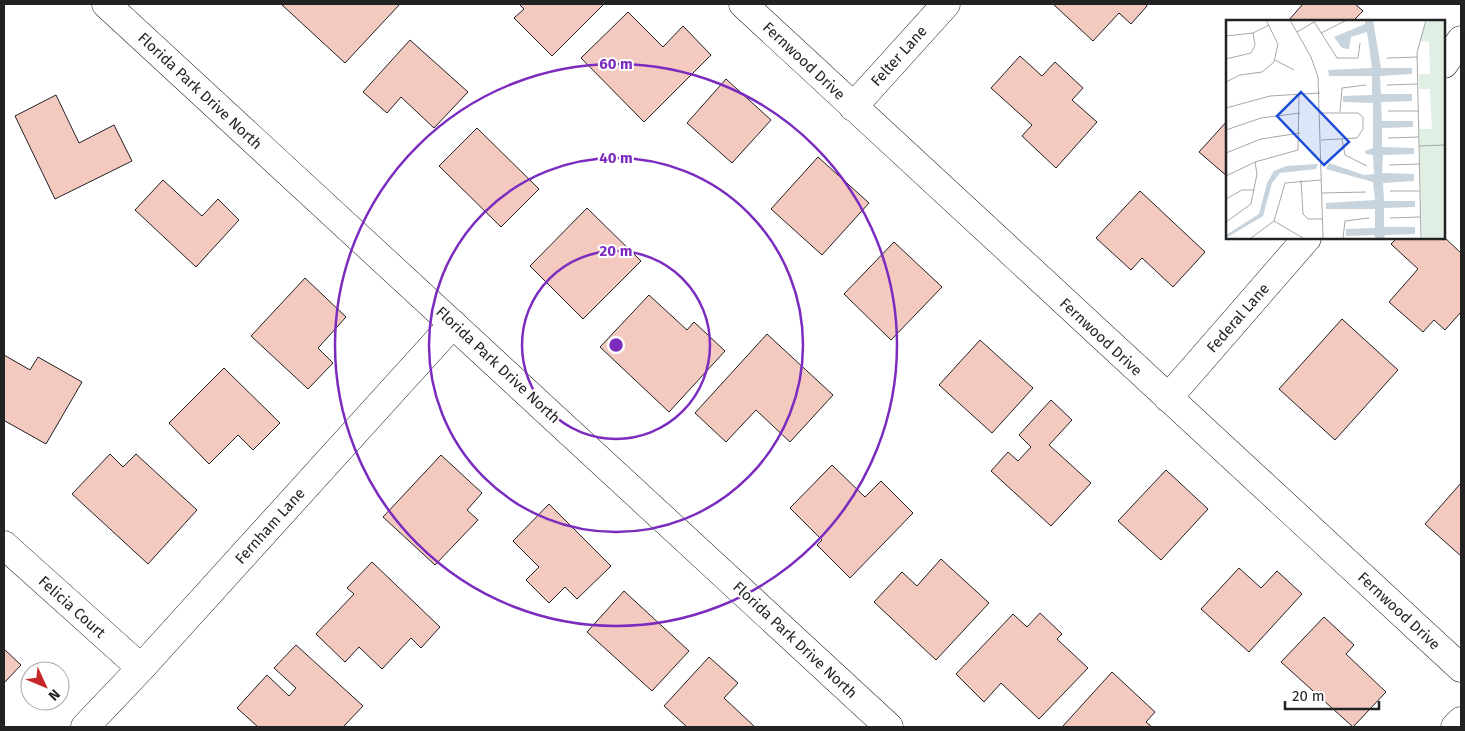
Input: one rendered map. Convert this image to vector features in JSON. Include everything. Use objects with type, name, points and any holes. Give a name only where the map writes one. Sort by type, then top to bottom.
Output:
[{"type":"street","name":"Florida Park Drive North","points":[[106,4],[453,324],[877,723]]},
{"type":"street","name":"Fernwood Drive","points":[[743,4],[1461,668]]},
{"type":"street","name":"Felter Lane","points":[[853,107],[946,4]]},
{"type":"street","points":[[1445,63],[1461,40]]},
{"type":"street","name":"Federal Lane","points":[[1168,398],[1307,239]]},
{"type":"street","name":"Fernham Lane","points":[[85,727],[141,668],[453,324]]},
{"type":"street","name":"Felicia Court","points":[[4,545],[141,668]]},
{"type":"street","points":[[1455,727],[1461,721]]},
{"type":"building","points":[[281,4],[400,4],[345,63]]},
{"type":"building","points":[[519,4],[604,4],[552,56],[514,18],[524,9]]},
{"type":"building","points":[[1053,4],[1146,4],[1147,6],[1131,24],[1119,13],[1093,41]]},
{"type":"building","points":[[1303,4],[1355,4],[1363,11],[1354,20],[1289,20]]},
{"type":"building","points":[[628,12],[663,47],[683,26],[711,55],[644,122],[581,58]]},
{"type":"building","points":[[410,40],[468,92],[434,128],[401,97],[387,113],[363,92]]},
{"type":"building","points":[[1020,56],[1042,76],[1055,62],[1083,88],[1072,100],[1097,122],[1056,168],[1022,136],[1032,125],[991,88]]},
{"type":"building","points":[[726,79],[771,120],[732,163],[687,123]]},
{"type":"building","points":[[56,95],[79,143],[114,125],[132,161],[55,199],[15,116]]},
{"type":"building","points":[[1226,122],[1226,175],[1199,152]]},
{"type":"building","points":[[477,128],[539,189],[501,227],[439,166]]},
{"type":"building","points":[[818,157],[869,203],[822,255],[771,209]]},
{"type":"building","points":[[163,180],[202,216],[218,199],[239,220],[196,267],[135,210]]},
{"type":"building","points":[[1140,191],[1205,252],[1173,287],[1142,258],[1131,270],[1096,238]]},
{"type":"building","points":[[587,208],[641,261],[583,319],[530,266]]},
{"type":"building","points":[[1445,238],[1461,253],[1461,312],[1445,330],[1434,320],[1423,332],[1389,302],[1418,269],[1391,244],[1396,239]]},
{"type":"building","points":[[894,242],[942,287],[891,340],[844,294]]},
{"type":"building","points":[[305,278],[346,317],[318,348],[333,363],[308,389],[251,336]]},
{"type":"building","points":[[649,295],[687,330],[694,322],[725,351],[669,412],[600,347]]},
{"type":"building","points":[[1342,319],[1398,370],[1335,440],[1279,389]]},
{"type":"building","points":[[767,334],[833,395],[790,442],[756,410],[726,442],[695,413]]},
{"type":"building","points":[[980,340],[1033,388],[992,433],[939,385]]},
{"type":"building","points":[[4,355],[30,370],[38,357],[82,382],[46,444],[5,421],[4,424]]},
{"type":"building","points":[[224,368],[280,423],[253,450],[238,435],[209,464],[169,423]]},
{"type":"building","points":[[1051,400],[1072,420],[1049,445],[1091,483],[1051,526],[991,471],[1008,452],[1018,461],[1031,447],[1019,435]]},
{"type":"building","points":[[110,454],[123,467],[136,454],[197,510],[148,564],[72,494]]},
{"type":"building","points":[[441,455],[482,493],[467,510],[478,520],[435,565],[383,517]]},
{"type":"building","points":[[832,465],[865,497],[881,481],[913,513],[850,578],[817,545],[822,540],[790,508]]},
{"type":"building","points":[[1166,470],[1208,509],[1161,560],[1118,521]]},
{"type":"building","points":[[1461,483],[1461,556],[1425,524]]},
{"type":"building","points":[[549,504],[611,566],[577,599],[565,587],[549,603],[526,580],[539,567],[513,541]]},
{"type":"building","points":[[941,559],[989,603],[936,660],[874,602],[902,572],[917,586]]},
{"type":"building","points":[[372,562],[440,627],[421,648],[411,638],[382,669],[359,647],[345,662],[316,634],[354,594],[347,588]]},
{"type":"building","points":[[1239,568],[1261,588],[1277,571],[1302,594],[1249,652],[1201,609]]},
{"type":"building","points":[[624,591],[689,651],[652,691],[587,632]]},
{"type":"building","points":[[1040,613],[1062,634],[1057,639],[1088,668],[1039,719],[1001,683],[984,702],[956,674],[1013,614],[1027,627]]},
{"type":"building","points":[[1324,617],[1354,645],[1346,654],[1386,692],[1353,727],[1281,662]]},
{"type":"building","points":[[296,645],[363,706],[343,727],[258,727],[237,708],[267,675],[289,696],[296,688],[274,668]]},
{"type":"building","points":[[4,649],[20,666],[4,683]]},
{"type":"building","points":[[709,657],[738,683],[724,698],[755,727],[687,727],[664,706]]},
{"type":"building","points":[[1112,672],[1155,712],[1146,722],[1152,727],[1064,727],[1063,726]]}]
